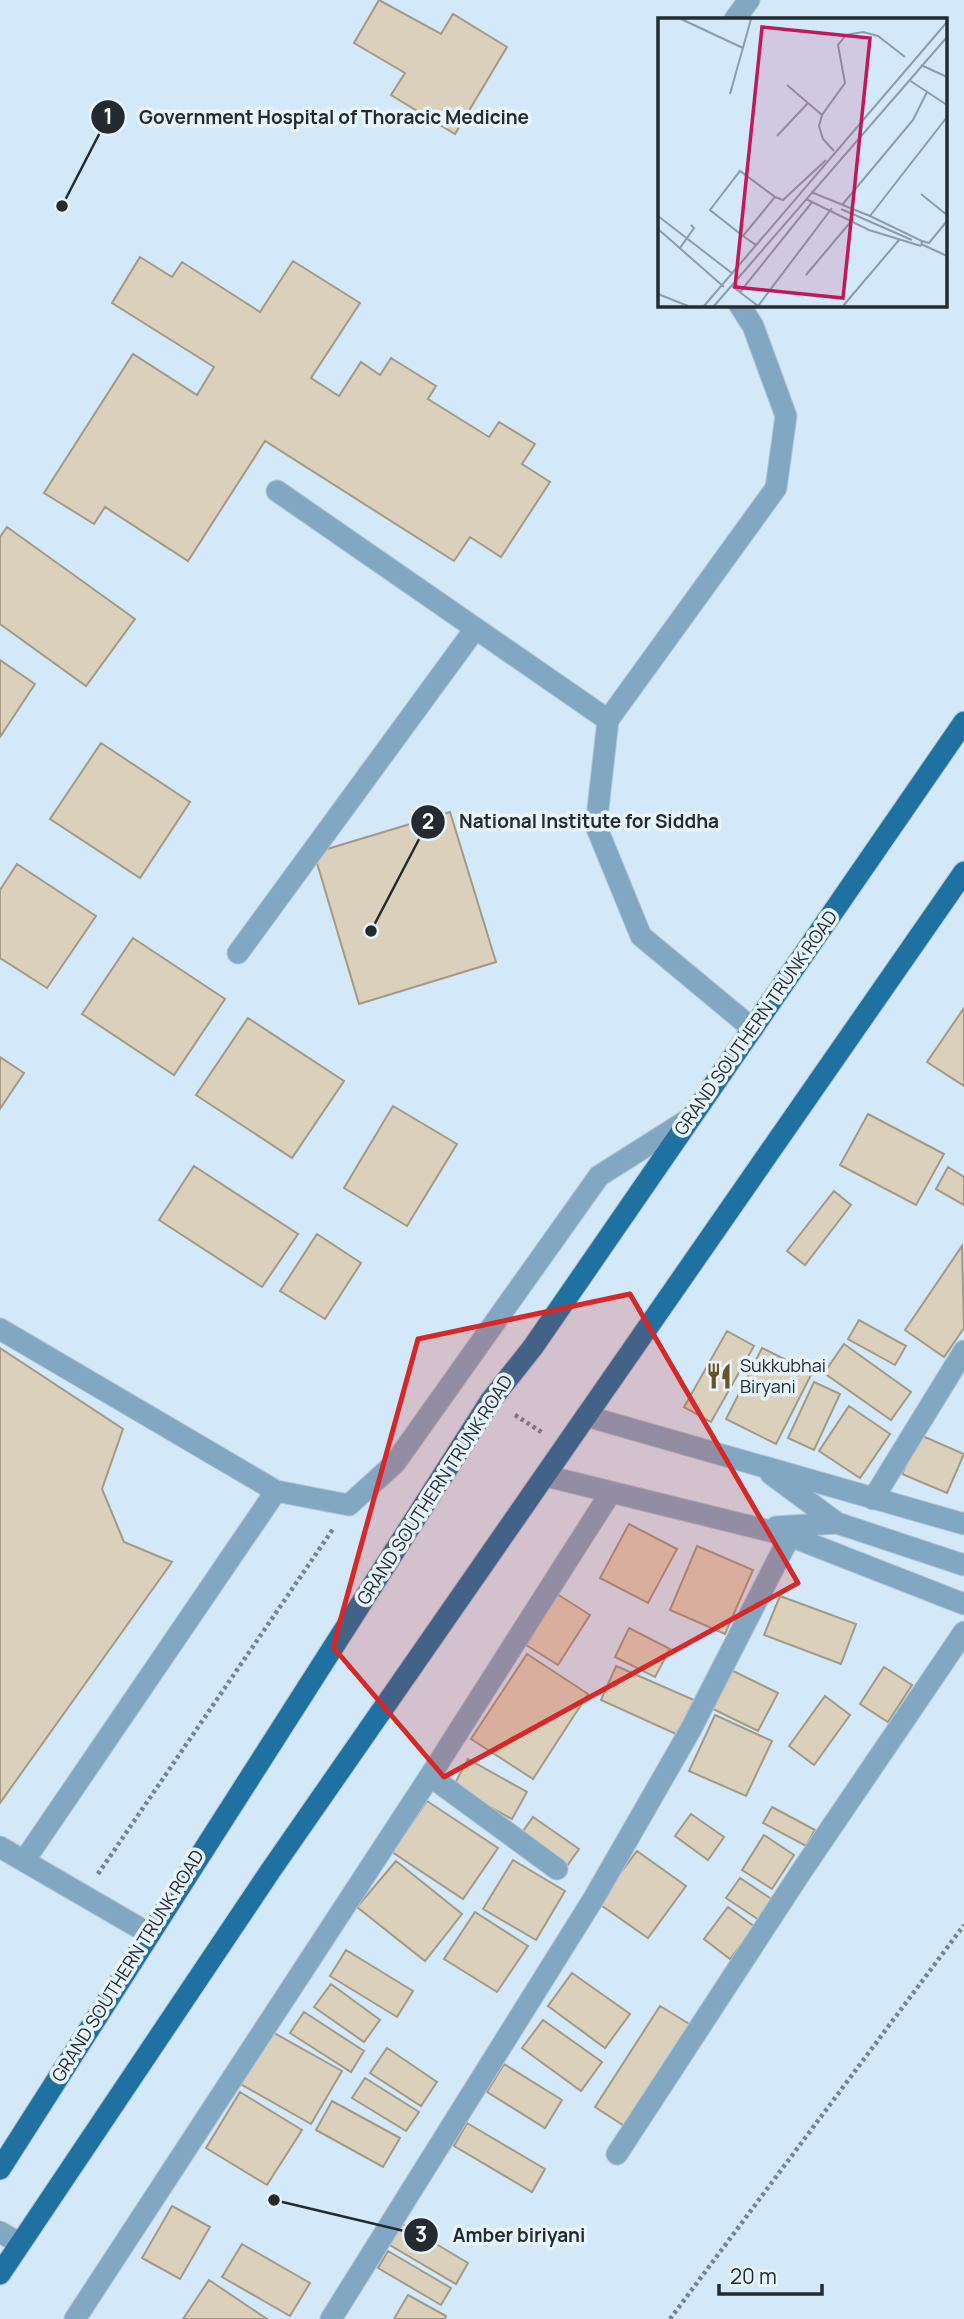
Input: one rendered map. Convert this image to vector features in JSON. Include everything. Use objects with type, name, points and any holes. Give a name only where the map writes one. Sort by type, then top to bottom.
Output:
[{"type":"main road","name":"GRAND SOUTHERN TRUNK ROAD","points":[[0,2169],[148,1933],[491,1400],[533,1347],[964,722]]},
{"type":"main road","points":[[0,2274],[271,1870],[964,872]]},
{"type":"street","points":[[737,18],[749,0]]},
{"type":"street","points":[[740,306],[753,326],[786,416],[776,488],[608,720],[596,826],[641,936],[753,1029]]},
{"type":"street","points":[[277,491],[608,720]]},
{"type":"street","points":[[238,953],[475,629]]},
{"type":"street","points":[[0,1329],[276,1491],[349,1505],[395,1463],[599,1176],[690,1119]]},
{"type":"street","points":[[873,1499],[964,1351]]},
{"type":"street","points":[[586,1416],[964,1524]]},
{"type":"street","points":[[761,1466],[836,1523],[964,1565]]},
{"type":"street","points":[[546,1476],[790,1536],[964,1604]]},
{"type":"street","points":[[24,1861],[276,1491]]},
{"type":"street","points":[[75,2319],[430,1776],[611,1492]]},
{"type":"street","points":[[761,1528],[836,1523]]},
{"type":"street","points":[[331,2319],[594,1898],[691,1729],[790,1536]]},
{"type":"street","points":[[617,2154],[800,1872],[964,1632]]},
{"type":"street","points":[[430,1776],[558,1869]]},
{"type":"street","points":[[0,1847],[148,1933]]},
{"type":"street","points":[[0,2232],[19,2243]]},
{"type":"path","points":[[491,1400],[565,1448]]},
{"type":"path","points":[[83,1895],[216,1704],[349,1505]]},
{"type":"path","points":[[670,2319],[964,1925]]},
{"type":"highlighted area","points":[[630,1294],[798,1583],[444,1777],[333,1647],[418,1339]]},
{"type":"building","points":[[379,0],[441,34],[453,14],[507,47],[455,134],[391,95],[405,73],[354,43]]},
{"type":"building","points":[[140,257],[172,277],[182,262],[260,312],[293,261],[360,303],[311,378],[339,396],[361,362],[380,375],[391,358],[436,386],[428,399],[489,437],[499,422],[535,444],[522,464],[550,482],[501,557],[470,537],[454,561],[265,441],[188,561],[105,507],[94,524],[44,493],[133,354],[197,395],[214,367],[112,303]]},
{"type":"building","points":[[7,527],[135,619],[86,686],[0,624],[0,537]]},
{"type":"building","points":[[0,660],[35,684],[0,737]]},
{"type":"building","points":[[101,743],[190,802],[140,878],[50,819]]},
{"type":"building","points":[[450,812],[496,962],[359,1004],[314,853]]},
{"type":"building","points":[[17,864],[96,916],[47,988],[0,958],[0,890]]},
{"type":"building","points":[[133,938],[225,999],[174,1075],[82,1014]]},
{"type":"building","points":[[964,1008],[964,1086],[927,1062]]},
{"type":"building","points":[[248,1018],[344,1081],[292,1158],[196,1095]]},
{"type":"building","points":[[0,1057],[24,1073],[0,1109]]},
{"type":"building","points":[[393,1106],[457,1144],[407,1226],[344,1188]]},
{"type":"building","points":[[868,1114],[944,1154],[916,1205],[840,1165]]},
{"type":"building","points":[[194,1166],[298,1234],[262,1287],[159,1220]]},
{"type":"building","points":[[948,1167],[964,1177],[964,1205],[936,1189]]},
{"type":"building","points":[[834,1191],[851,1205],[805,1265],[787,1251]]},
{"type":"building","points":[[317,1234],[361,1263],[325,1319],[280,1291]]},
{"type":"building","points":[[962,1246],[964,1328],[944,1357],[905,1330]]},
{"type":"building","points":[[859,1320],[906,1346],[895,1365],[848,1339]]},
{"type":"building","name":"Sukkubhai Biryani","points":[[727,1331],[754,1346],[711,1422],[684,1407]]},
{"type":"building","points":[[844,1344],[911,1392],[891,1420],[824,1373]]},
{"type":"building","points":[[0,1348],[123,1429],[102,1489],[124,1542],[172,1562],[0,1803]]},
{"type":"building","points":[[762,1348],[812,1373],[776,1444],[726,1419]]},
{"type":"building","points":[[814,1382],[840,1394],[814,1450],[788,1438]]},
{"type":"building","points":[[849,1406],[890,1434],[860,1478],[819,1451]]},
{"type":"building","points":[[920,1435],[964,1454],[947,1493],[902,1474]]},
{"type":"building","points":[[629,1524],[677,1549],[648,1603],[600,1578]]},
{"type":"building","points":[[697,1546],[753,1570],[725,1634],[670,1610]]},
{"type":"building","points":[[557,1594],[590,1615],[558,1665],[526,1645]]},
{"type":"building","points":[[780,1596],[856,1624],[841,1664],[764,1635]]},
{"type":"building","points":[[629,1628],[670,1649],[655,1677],[615,1657]]},
{"type":"building","points":[[527,1654],[588,1694],[533,1779],[471,1739]]},
{"type":"building","points":[[616,1666],[694,1700],[678,1735],[601,1700]]},
{"type":"building","points":[[884,1667],[912,1685],[888,1722],[860,1704]]},
{"type":"building","points":[[729,1669],[778,1693],[758,1731],[709,1707]]},
{"type":"building","points":[[825,1696],[850,1715],[814,1765],[789,1746]]},
{"type":"building","points":[[715,1715],[772,1741],[746,1796],[689,1771]]},
{"type":"building","points":[[468,1759],[527,1792],[512,1819],[453,1787]]},
{"type":"building","points":[[427,1801],[498,1848],[463,1899],[392,1852]]},
{"type":"building","points":[[772,1807],[815,1830],[806,1846],[763,1823]]},
{"type":"building","points":[[691,1814],[724,1837],[708,1860],[675,1836]]},
{"type":"building","points":[[533,1817],[579,1849],[567,1866],[521,1834]]},
{"type":"building","points":[[764,1835],[794,1855],[772,1889],[742,1870]]},
{"type":"building","points":[[637,1851],[686,1886],[648,1938],[598,1903]]},
{"type":"building","points":[[513,1860],[565,1891],[536,1940],[483,1909]]},
{"type":"building","points":[[396,1861],[462,1914],[425,1961],[357,1907]]},
{"type":"building","points":[[740,1878],[773,1900],[759,1920],[726,1898]]},
{"type":"building","points":[[728,1907],[755,1927],[730,1959],[704,1939]]},
{"type":"building","points":[[475,1912],[528,1946],[497,1992],[444,1959]]},
{"type":"building","points":[[346,1950],[413,1991],[397,2017],[330,1976]]},
{"type":"building","points":[[572,1973],[630,2014],[605,2048],[548,2006]]},
{"type":"building","points":[[331,1984],[380,2020],[364,2042],[314,2007]]},
{"type":"building","points":[[660,2006],[691,2025],[626,2127],[595,2107]]},
{"type":"building","points":[[304,2012],[364,2051],[351,2072],[290,2033]]},
{"type":"building","points":[[543,2020],[602,2062],[581,2091],[522,2048]]},
{"type":"building","points":[[267,2029],[342,2071],[311,2124],[237,2082]]},
{"type":"building","points":[[387,2048],[437,2082],[421,2106],[370,2073]]},
{"type":"building","points":[[504,2064],[562,2100],[545,2128],[487,2092]]},
{"type":"building","points":[[365,2078],[419,2112],[406,2131],[352,2098]]},
{"type":"building","points":[[240,2092],[302,2130],[267,2185],[206,2148]]},
{"type":"building","points":[[332,2101],[400,2138],[383,2167],[316,2130]]},
{"type":"building","points":[[467,2123],[545,2169],[532,2192],[454,2146]]},
{"type":"building","points":[[172,2206],[210,2227],[180,2279],[142,2258]]},
{"type":"building","points":[[401,2223],[468,2263],[456,2284],[388,2244]]},
{"type":"building","points":[[242,2244],[310,2283],[290,2316],[222,2277]]},
{"type":"building","points":[[388,2251],[451,2288],[441,2305],[378,2268]]},
{"type":"building","points":[[209,2280],[267,2319],[183,2319]]},
{"type":"building","points":[[408,2295],[446,2316],[445,2319],[394,2319]]},
{"type":"place","name":"Government Hospital of Thoracic Medicine","points":[[62,206]]},
{"type":"place","name":"National Institute for Siddha","points":[[371,931]]},
{"type":"place","name":"Sukkubhai Biryani","points":[[719,1376]]},
{"type":"place","name":"Amber biriyani","points":[[274,2200]]}]
